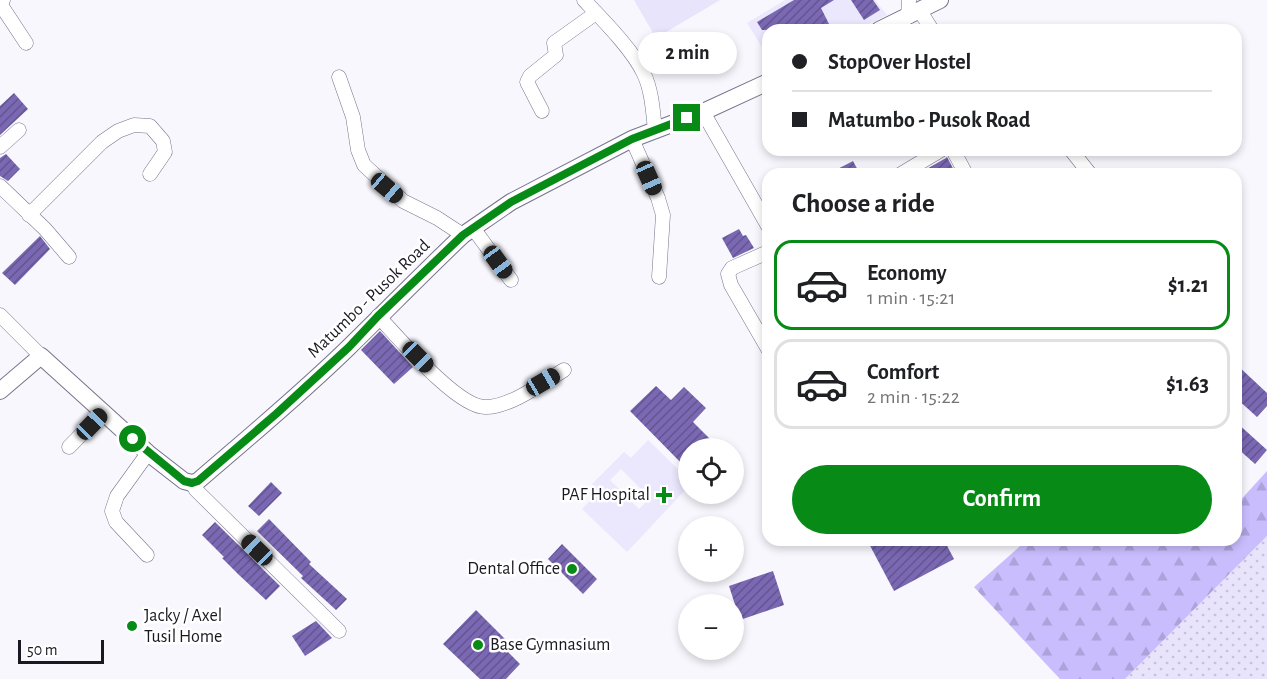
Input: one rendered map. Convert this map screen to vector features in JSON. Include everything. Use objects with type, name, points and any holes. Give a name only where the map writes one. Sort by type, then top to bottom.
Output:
[{"type":"street","points":[[3,0],[1,5],[4,11],[26,43]]},
{"type":"street","points":[[584,0],[617,36],[644,74],[650,94],[655,130]]},
{"type":"street","points":[[889,24],[912,10],[940,0]]},
{"type":"street","points":[[912,10],[927,24]]},
{"type":"street","points":[[542,111],[527,82],[530,76],[556,55],[554,43],[596,13]]},
{"type":"street","points":[[339,77],[353,117],[358,150],[364,165],[403,201],[468,231],[511,280]]},
{"type":"street","name":"Matumbo - Pusok Road","points":[[192,483],[198,481],[276,414],[349,347],[378,316],[468,231],[511,202],[632,139],[704,112],[762,85]]},
{"type":"street","points":[[704,112],[762,215]]},
{"type":"street","points":[[29,215],[102,142],[118,131],[134,125],[150,126],[163,141],[165,152],[150,174]]},
{"type":"street","points":[[0,147],[19,130]]},
{"type":"street","points":[[632,139],[663,215],[659,277]]},
{"type":"street","points":[[911,168],[931,156]]},
{"type":"street","points":[[1076,156],[1085,168]]},
{"type":"street","points":[[0,186],[45,229],[69,257]]},
{"type":"street","points":[[762,255],[732,268],[728,274],[731,285],[762,339]]},
{"type":"street","points":[[0,315],[41,356],[148,453],[184,481],[192,483],[196,490],[339,631]]},
{"type":"street","points":[[378,316],[459,396],[477,406],[486,408],[507,401],[564,370]]},
{"type":"street","points":[[0,391],[41,356]]},
{"type":"street","points":[[69,447],[103,412]]},
{"type":"street","points":[[147,555],[116,522],[112,511],[117,496],[148,453]]},
{"type":"shaded area","points":[[634,0],[720,0],[656,38]]},
{"type":"shaded area","points":[[785,0],[875,0],[887,15],[869,24],[762,24],[762,47],[747,23]]},
{"type":"shaded area","name":"PAF Hospital","points":[[648,440],[678,469],[678,498],[627,552],[582,509],[599,492],[592,484],[624,452],[631,458]],"holes":[[[621,469],[650,498],[639,509],[610,480]]]},
{"type":"shaded area","points":[[1267,536],[1267,679],[1125,679]]},
{"type":"green space","points":[[1267,471],[1267,536],[1125,679],[1060,679],[974,587],[1020,546],[1242,546],[1242,498]]},
{"type":"building","points":[[794,0],[834,0],[821,8],[829,24],[762,24],[762,30],[757,22]]},
{"type":"building","points":[[851,0],[873,0],[880,10],[864,20]]},
{"type":"building","points":[[14,93],[28,109],[0,135],[0,106]]},
{"type":"building","points":[[6,154],[20,169],[8,181],[0,176],[0,158]]},
{"type":"building","points":[[946,158],[953,168],[928,168]]},
{"type":"building","points":[[853,161],[857,168],[840,168]]},
{"type":"building","points":[[739,229],[754,248],[733,258],[722,238]]},
{"type":"building","points":[[40,236],[50,249],[15,285],[2,273]]},
{"type":"building","points":[[380,331],[413,367],[394,384],[361,350]]},
{"type":"building","points":[[1242,370],[1267,393],[1267,406],[1257,417],[1242,403]]},
{"type":"building","points":[[656,386],[671,400],[684,387],[706,408],[693,422],[709,438],[678,438],[678,460],[630,411]]},
{"type":"building","points":[[1242,427],[1267,450],[1255,464],[1242,452]]},
{"type":"building","points":[[271,482],[282,493],[259,516],[248,506]]},
{"type":"building","points":[[269,519],[311,562],[309,564],[347,599],[336,610],[301,578],[303,576],[257,531]]},
{"type":"building","points":[[215,522],[280,586],[266,600],[222,558],[224,557],[202,535]]},
{"type":"building","name":"Dental Office","points":[[562,544],[597,579],[583,594],[548,559]]},
{"type":"building","points":[[870,546],[947,546],[954,559],[894,591]]},
{"type":"building","points":[[773,571],[784,605],[744,619],[744,594],[732,594],[729,586]]},
{"type":"building","name":"Base Gymnasium","points":[[476,610],[513,647],[508,652],[520,664],[506,679],[480,679],[443,644]]},
{"type":"building","points":[[316,621],[332,638],[305,656],[292,636]]},
{"type":"place","name":"PAF Hospital","points":[[664,495]]},
{"type":"place","name":"Dental Office","points":[[572,569]]},
{"type":"place","name":"Jacky / Axel Tusil Home","points":[[132,626]]},
{"type":"place","name":"Base Gymnasium","points":[[478,645]]},
{"type":"route","points":[[133,439],[184,481],[192,483],[198,481],[349,347],[463,235],[511,202],[632,139],[687,118]]}]
